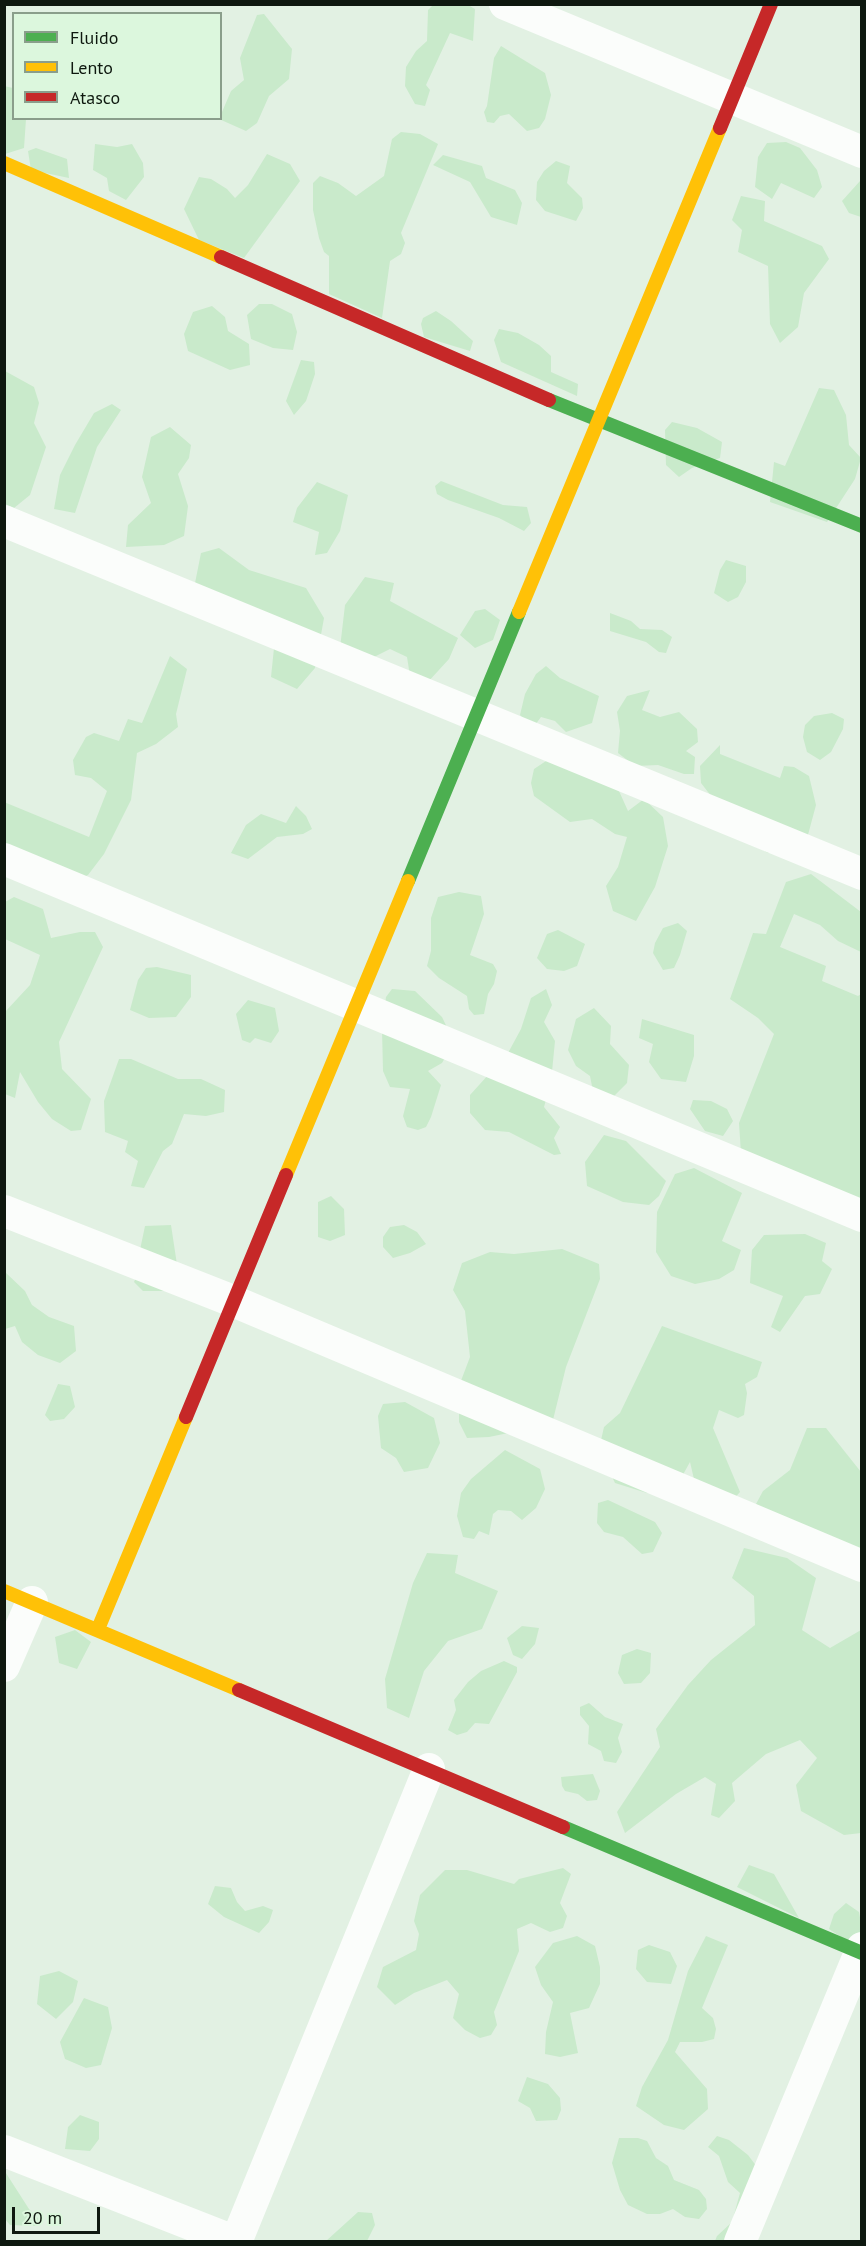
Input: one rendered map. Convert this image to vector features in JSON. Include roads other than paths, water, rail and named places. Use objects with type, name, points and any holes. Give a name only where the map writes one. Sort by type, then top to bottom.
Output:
[{"type":"street","points":[[505,4],[861,152]]},
{"type":"street","points":[[98,1629],[771,4]]},
{"type":"street","points":[[4,163],[598,421],[861,526]]},
{"type":"street","points":[[4,521],[861,874]]},
{"type":"street","points":[[4,859],[861,1216]]},
{"type":"street","points":[[4,1211],[234,1300],[861,1566]]},
{"type":"street","points":[[4,1666],[18,1597],[861,1951],[740,2241]]},
{"type":"street","points":[[4,2151],[236,2241],[429,1769]]}]
